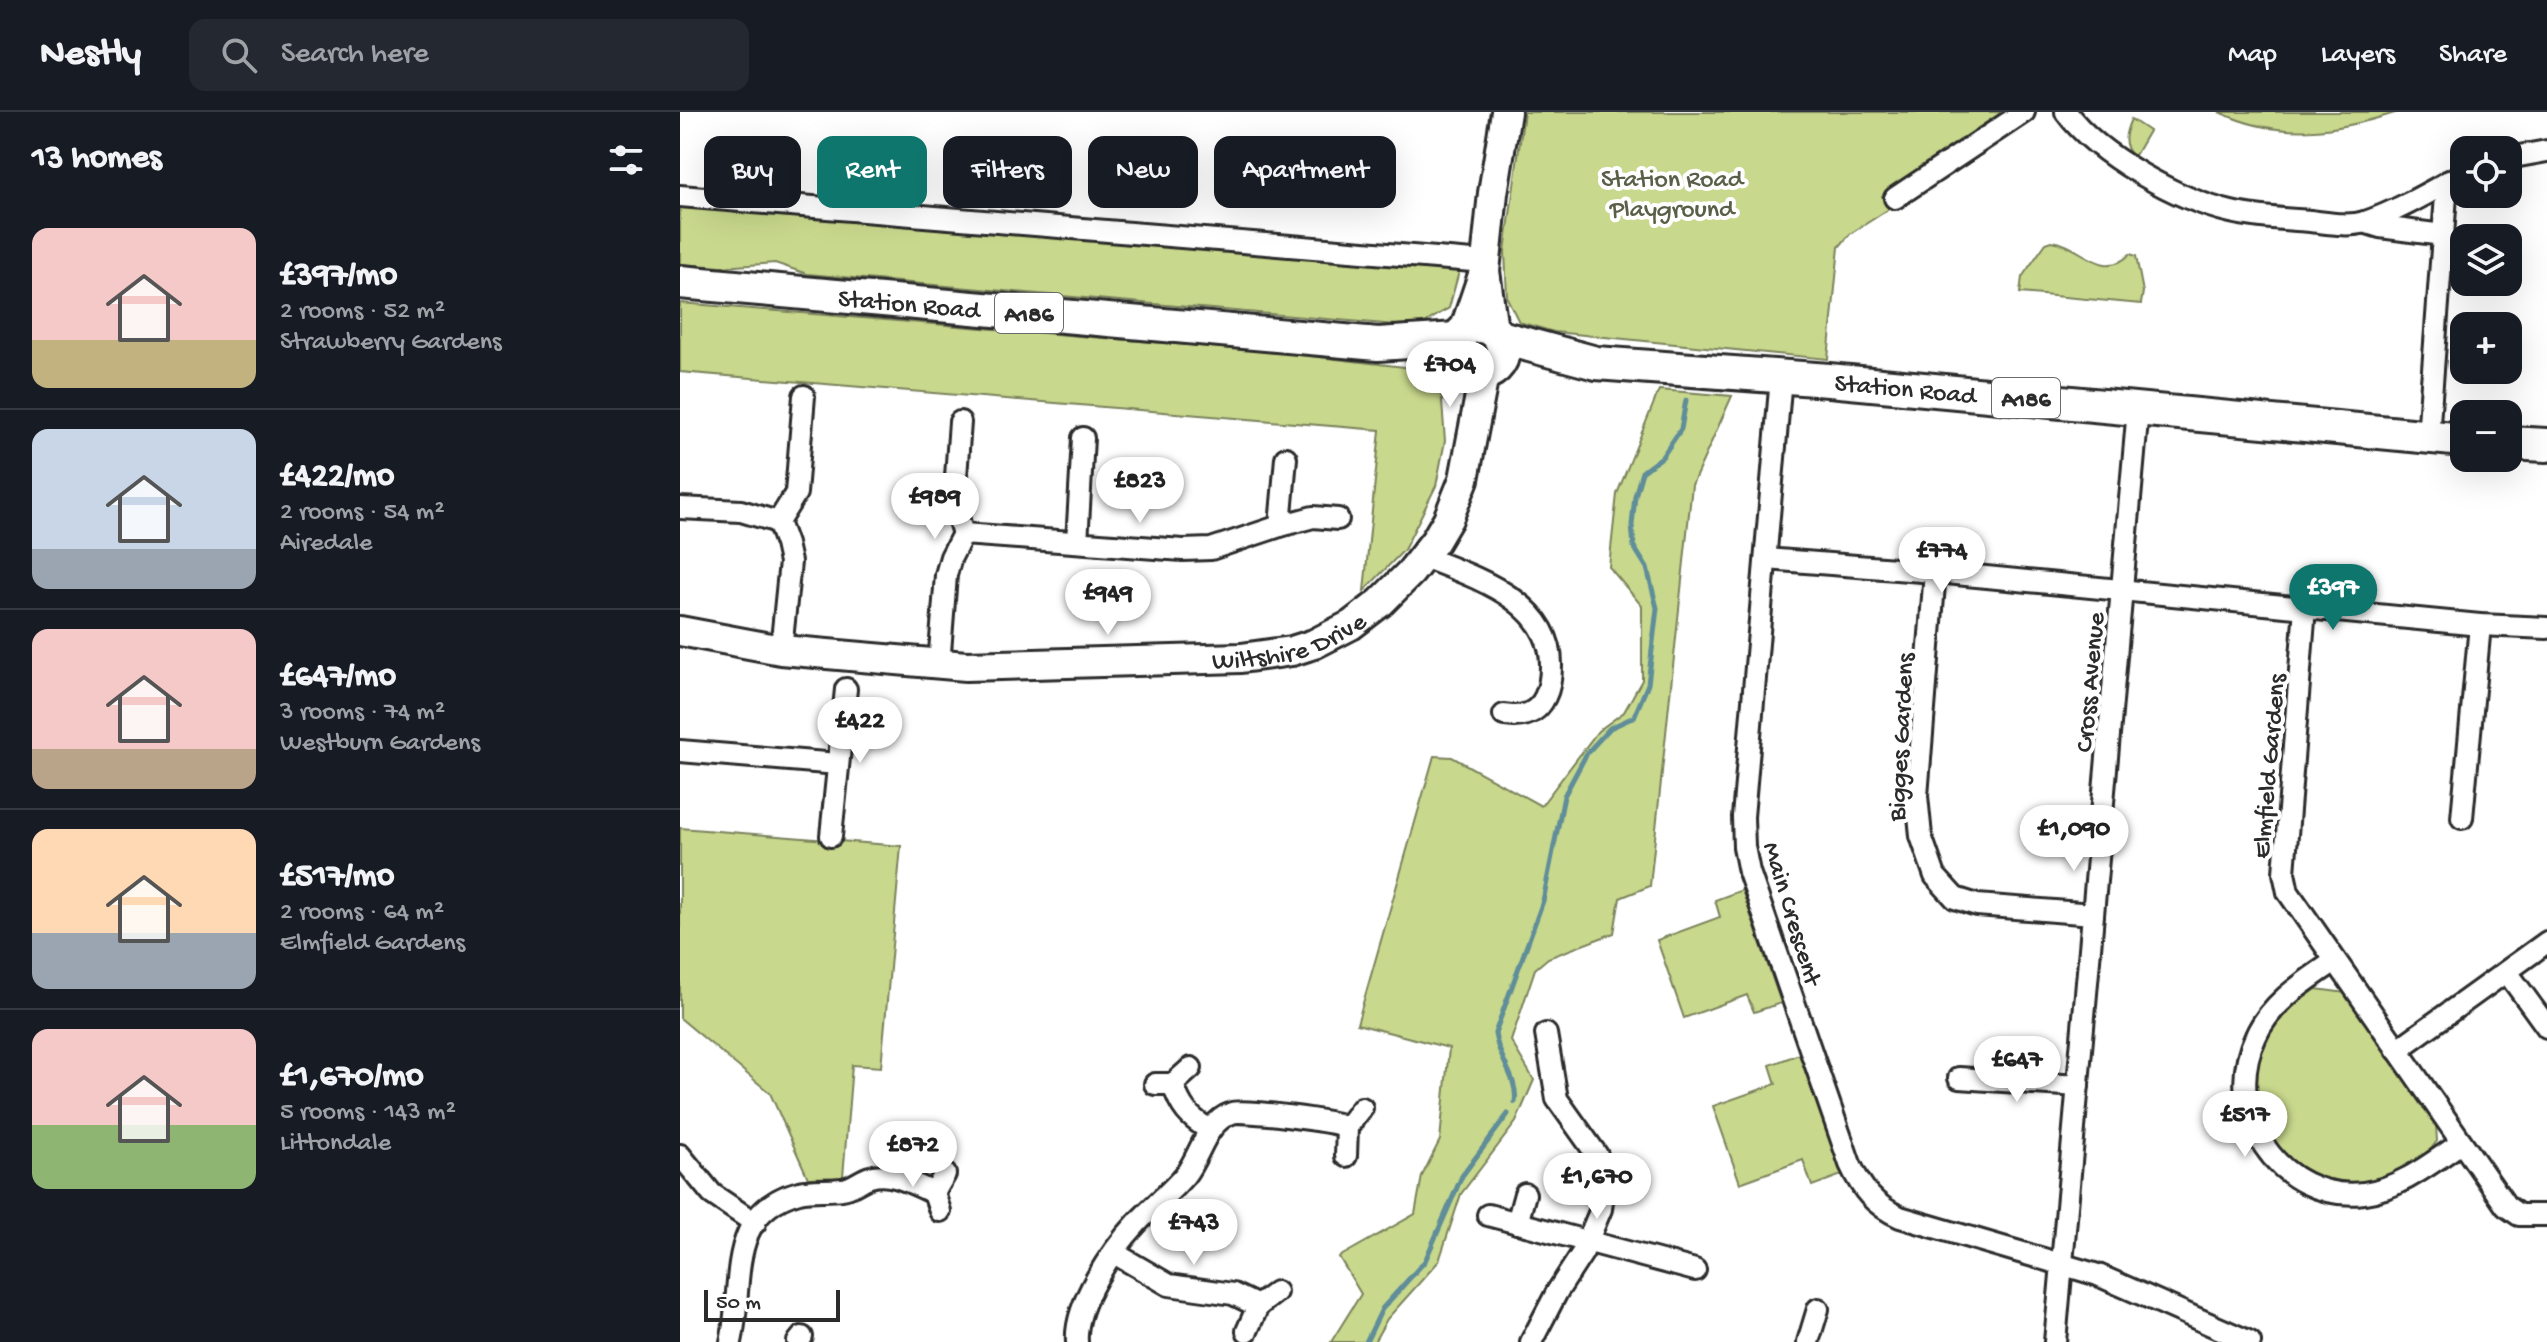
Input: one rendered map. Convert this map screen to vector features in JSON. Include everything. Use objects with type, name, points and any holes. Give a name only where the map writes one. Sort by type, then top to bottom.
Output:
[{"type":"main road","name":"Station Road","points":[[680,282],[1781,377],[2450,439]]},
{"type":"main road","points":[[2522,444],[2547,445]]},
{"type":"street","name":"Wiltshire Drive","points":[[680,631],[781,650],[939,665],[986,666],[1241,658],[1292,651],[1322,641],[1366,614],[1399,587],[1424,557],[1448,519],[1464,479],[1493,193],[1506,112]]},
{"type":"street","points":[[1895,198],[2024,112]]},
{"type":"street","points":[[2066,112],[2089,138],[2161,184],[2212,206],[2256,216],[2344,224],[2364,222],[2450,181]]},
{"type":"street","points":[[2522,155],[2547,151]]},
{"type":"street","points":[[680,196],[1485,266]]},
{"type":"street","points":[[2428,437],[2443,235],[2450,204]]},
{"type":"street","points":[[2364,222],[2443,235]]},
{"type":"street","name":"Main Crescent","points":[[1781,377],[1743,817],[1744,847],[1850,1164],[1866,1194],[1888,1211],[2112,1281],[2250,1342]]},
{"type":"street","points":[[778,522],[796,493],[804,396]]},
{"type":"street","name":"Cross Avenue","points":[[2055,1342],[2138,409]]},
{"type":"street","points":[[939,665],[946,575],[963,534],[954,504],[960,422]]},
{"type":"street","points":[[1077,542],[1083,438]]},
{"type":"street","points":[[1280,526],[1286,458]]},
{"type":"street","points":[[680,508],[741,511],[778,522]]},
{"type":"street","points":[[963,534],[1202,550],[1313,517],[1338,519]]},
{"type":"street","points":[[778,522],[790,562],[781,650]]},
{"type":"street","points":[[1424,557],[1500,591],[1541,626],[1548,639],[1551,671],[1540,706],[1524,716],[1504,715]]},
{"type":"street","points":[[1766,559],[1935,572],[2480,625],[2547,628]]},
{"type":"street","name":"Bigges Gardens","points":[[1935,572],[1917,796],[1921,836],[1935,876],[1955,898],[1977,905],[2093,914]]},
{"type":"street","name":"Elmfield Gardens","points":[[2305,607],[2285,881],[2292,899],[2512,1213],[2526,1217],[2547,1215]]},
{"type":"street","points":[[2462,818],[2480,625]]},
{"type":"street","points":[[831,836],[846,689]]},
{"type":"street","points":[[680,751],[838,764]]},
{"type":"street","points":[[2397,1050],[2547,942]]},
{"type":"street","points":[[2335,961],[2273,1010],[2256,1035],[2250,1049],[2245,1080],[2249,1117],[2258,1139],[2274,1159],[2302,1181],[2324,1190],[2349,1193],[2391,1186],[2461,1143]]},
{"type":"street","points":[[2507,972],[2547,1027]]},
{"type":"street","points":[[1531,1342],[1588,1241],[1604,1194],[1603,1174],[1597,1155],[1557,1099],[1546,1034]]},
{"type":"street","points":[[1191,1068],[1164,1084],[1187,1114],[1210,1130]]},
{"type":"street","points":[[1959,1078],[2078,1086]]},
{"type":"street","points":[[1346,1156],[1347,1127],[1362,1108]]},
{"type":"street","points":[[1077,1342],[1082,1307],[1114,1253],[1135,1225],[1185,1174],[1210,1130],[1228,1114],[1246,1110],[1278,1117],[1328,1121],[1347,1127]]},
{"type":"street","points":[[680,1155],[712,1194],[755,1223]]},
{"type":"street","points":[[735,1341],[740,1256],[745,1239],[769,1207],[788,1196],[808,1191],[844,1189],[872,1176],[896,1178],[937,1202],[945,1174]]},
{"type":"street","points":[[1517,1223],[1525,1194]]},
{"type":"street","points":[[1488,1215],[1695,1270]]},
{"type":"street","points":[[1114,1253],[1169,1285],[1233,1294],[1258,1306]]},
{"type":"street","points":[[1247,1331],[1258,1306],[1276,1292]]},
{"type":"street","points":[[1808,1342],[1818,1309]]},
{"type":"green space","name":"Station Road Playground","points":[[1524,112],[2009,112],[1882,196],[1889,209],[1850,234],[1839,247],[1828,359],[1554,332],[1519,322],[1507,298],[1505,251]]},
{"type":"green space","points":[[2219,112],[2398,112],[2352,125],[2287,130],[2242,121]]},
{"type":"green space","points":[[2131,119],[2149,131],[2134,157],[2125,139]]},
{"type":"green space","points":[[680,203],[704,205],[704,208],[740,208],[1460,268],[1449,308],[1423,324],[1396,325],[807,274],[775,263],[722,267],[680,264]]},
{"type":"green space","points":[[2052,241],[2101,263],[2120,262],[2130,254],[2136,256],[2143,292],[2141,304],[2020,293],[2022,277],[2046,243]]},
{"type":"green space","points":[[680,303],[1285,353],[1413,368],[1441,389],[1445,441],[1436,486],[1404,550],[1364,591],[1380,430],[680,372]]},
{"type":"green space","points":[[1659,390],[1732,396],[1692,485],[1650,886],[1620,898],[1614,933],[1548,958],[1535,969],[1511,1041],[1534,1080],[1516,1122],[1461,1194],[1439,1261],[1387,1319],[1374,1342],[1331,1342],[1361,1294],[1339,1257],[1415,1214],[1422,1176],[1440,1140],[1449,1048],[1357,1024],[1434,756],[1452,757],[1541,806],[1598,731],[1624,712],[1642,680],[1642,606],[1609,567],[1617,494]]},
{"type":"green space","points":[[680,828],[901,846],[881,1067],[852,1065],[843,1177],[808,1178],[770,1093],[680,1018]]},
{"type":"green space","points":[[1742,890],[1781,1003],[1754,1012],[1747,995],[1684,1018],[1657,940],[1720,917],[1715,900]]},
{"type":"green space","points":[[2316,989],[2346,993],[2436,1124],[2437,1141],[2428,1153],[2373,1184],[2347,1183],[2315,1176],[2289,1158],[2265,1133],[2256,1106],[2255,1079],[2261,1047],[2281,1015]]},
{"type":"green space","points":[[1799,1054],[1842,1175],[1812,1186],[1803,1160],[1740,1183],[1713,1106],[1776,1084],[1770,1065]]},
{"type":"waterway","points":[[1515,1102],[1514,1085],[1495,1033],[1543,901],[1564,796],[1587,753],[1610,728],[1634,717],[1648,684],[1657,608],[1647,568],[1634,547],[1632,525],[1635,496],[1642,472],[1662,457],[1681,429],[1686,400]]},
{"type":"waterway","points":[[1366,1342],[1382,1309],[1425,1261],[1462,1176],[1508,1114]]}]
